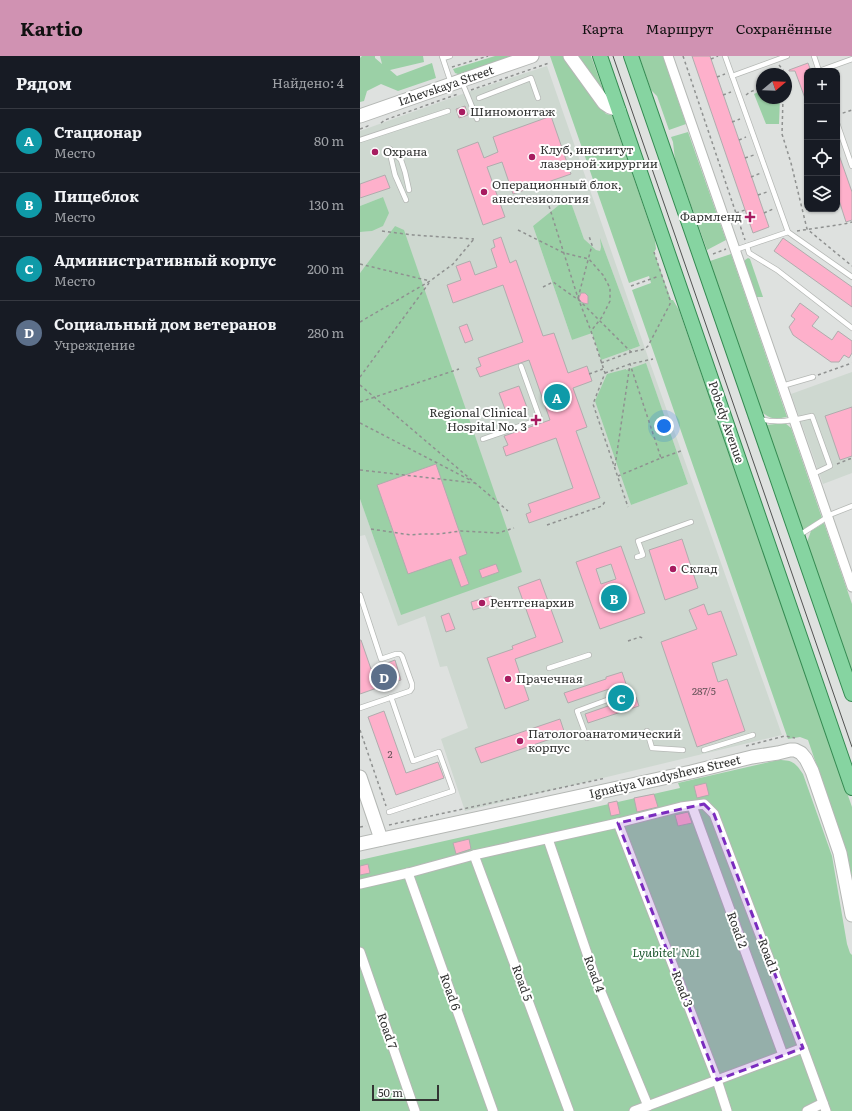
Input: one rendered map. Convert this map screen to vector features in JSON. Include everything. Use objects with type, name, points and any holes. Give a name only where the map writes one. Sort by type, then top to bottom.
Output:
[{"type":"main road","name":"Pobedy Avenue","points":[[600,56],[852,788]]},
{"type":"main road","points":[[631,56],[852,694]]},
{"type":"street","name":"Izhevskaya Street","points":[[360,116],[532,56]]},
{"type":"street","points":[[570,56],[604,103],[619,110]]},
{"type":"street","points":[[668,56],[732,249],[782,386],[852,587]]},
{"type":"street","name":"Ignatiya Vandysheva Street","points":[[360,844],[673,776],[752,757],[795,750],[801,753],[809,765],[835,838],[840,853],[852,916]]},
{"type":"street","points":[[360,778],[381,839]]},
{"type":"street","name":"Road 1","points":[[692,806],[704,804],[714,814],[825,1107]]},
{"type":"street","points":[[360,884],[474,855],[618,823],[681,807],[692,806]]},
{"type":"street","name":"Road 2","points":[[692,806],[783,1055]]},
{"type":"street","name":"Road 3","points":[[618,823],[717,1080],[727,1111]]},
{"type":"street","name":"Road 4","points":[[548,839],[596,980],[648,1106]]},
{"type":"street","name":"Road 5","points":[[474,855],[569,1111]]},
{"type":"street","name":"Road 6","points":[[408,873],[493,1111]]},
{"type":"street","name":"Road 7","points":[[360,952],[415,1111]]},
{"type":"street","points":[[637,1110],[803,1048]]},
{"type":"street","points":[[807,1111],[825,1107]]},
{"type":"lane","points":[[450,56],[443,57],[447,69],[478,118]]},
{"type":"lane","points":[[725,56],[788,232],[852,277]]},
{"type":"lane","points":[[732,76],[787,56]]},
{"type":"lane","points":[[814,56],[818,68]]},
{"type":"lane","points":[[827,68],[852,59]]},
{"type":"lane","points":[[478,98],[531,78],[538,98]]},
{"type":"lane","points":[[360,140],[448,111]]},
{"type":"lane","points":[[840,132],[852,166]]},
{"type":"lane","points":[[406,200],[395,175],[390,149],[401,160],[409,190]]},
{"type":"lane","points":[[732,249],[747,246],[788,232]]},
{"type":"lane","points":[[747,246],[749,253],[777,270],[852,328]]},
{"type":"lane","points":[[483,439],[540,419],[521,366]]},
{"type":"lane","points":[[782,386],[813,377]]},
{"type":"lane","points":[[757,418],[770,422],[794,420],[812,416],[830,466],[812,474]]},
{"type":"lane","points":[[798,537],[827,516],[852,506]]},
{"type":"lane","points":[[637,557],[643,555],[638,541],[691,522]]},
{"type":"lane","points":[[360,595],[381,659],[400,654],[412,684],[410,691],[360,708]]},
{"type":"lane","points":[[549,668],[589,655]]},
{"type":"lane","points":[[389,812],[453,791],[439,752],[413,761],[391,697]]},
{"type":"lane","points":[[586,738],[577,711],[607,700]]},
{"type":"lane","points":[[647,731],[652,748],[683,750]]},
{"type":"lane","points":[[704,750],[753,735]]},
{"type":"path","points":[[447,69],[488,56]]},
{"type":"path","points":[[683,56],[747,246]]},
{"type":"path","points":[[711,59],[719,56]]},
{"type":"path","points":[[750,92],[756,90]]},
{"type":"path","points":[[783,104],[782,134],[791,163],[807,229],[852,266]]},
{"type":"path","points":[[840,114],[852,110]]},
{"type":"path","points":[[732,122],[746,117]]},
{"type":"path","points":[[360,129],[368,126],[370,127]]},
{"type":"path","points":[[739,140],[753,135]]},
{"type":"path","points":[[745,158],[760,153]]},
{"type":"path","points":[[751,177],[766,171]]},
{"type":"path","points":[[758,195],[773,190]]},
{"type":"path","points":[[549,206],[578,298],[631,352]]},
{"type":"path","points":[[764,213],[779,207]]},
{"type":"path","points":[[735,213],[745,210]]},
{"type":"path","points":[[738,221],[748,218]]},
{"type":"path","points":[[788,232],[852,222]]},
{"type":"path","points":[[518,230],[564,253],[589,259],[603,275],[610,288],[610,301],[602,317],[591,331]]},
{"type":"path","points":[[360,322],[430,281],[452,264],[474,239],[413,235],[382,231]]},
{"type":"path","points":[[578,298],[592,245],[589,236]]},
{"type":"path","points":[[717,252],[732,249]]},
{"type":"path","points":[[601,363],[631,352],[645,349],[670,304],[654,252]]},
{"type":"path","points":[[360,264],[430,281]]},
{"type":"path","points":[[631,286],[659,276]]},
{"type":"path","points":[[360,377],[430,281]]},
{"type":"path","points":[[543,287],[553,282],[580,301],[605,373],[593,404],[628,507]]},
{"type":"path","points":[[605,373],[630,364],[653,359]]},
{"type":"path","points":[[630,364],[661,458]]},
{"type":"path","points":[[615,467],[630,364]]},
{"type":"path","points":[[813,377],[852,364]]},
{"type":"path","points":[[589,374],[603,368]]},
{"type":"path","points":[[360,402],[459,369]]},
{"type":"path","points":[[360,385],[508,511]]},
{"type":"path","points":[[360,423],[475,483]]},
{"type":"path","points":[[618,476],[681,451]]},
{"type":"path","points":[[838,463],[852,458]]},
{"type":"path","points":[[360,470],[475,483]]},
{"type":"path","points":[[547,525],[602,506],[606,500]]},
{"type":"path","points":[[371,529],[411,535],[461,531],[498,533],[514,528]]},
{"type":"path","points":[[628,641],[640,637],[644,639]]},
{"type":"path","points":[[360,730],[389,812]]},
{"type":"highlighted area","points":[[704,804],[714,814],[803,1048],[717,1080],[618,823]]},
{"type":"shaded area","name":"Regional Clinical Hospital No. 3","points":[[547,66],[649,360],[782,735],[465,811],[441,739],[468,728],[447,666],[440,667],[425,616],[398,626],[365,535],[360,536],[360,499],[401,615],[395,226],[360,273],[360,232],[372,231],[383,197],[360,206],[360,131],[468,92]],"holes":[[[569,198],[584,239],[596,251],[600,251],[601,241],[640,346],[601,360],[592,332],[572,340],[533,226]],[[646,364],[688,484],[631,505],[596,401],[606,377]]]},
{"type":"shaded area","points":[[852,372],[852,473],[823,484],[791,394]]},
{"type":"green space","points":[[362,56],[375,56],[375,58],[382,64],[380,56],[423,56],[424,62],[390,70],[397,76],[432,63],[436,78],[398,91],[381,84],[367,91],[364,101],[360,102],[360,58]]},
{"type":"green space","points":[[495,56],[516,56],[461,75],[455,73],[453,69]]},
{"type":"green space","points":[[550,56],[565,56],[606,114],[612,115],[655,240],[656,249],[654,252],[671,300],[673,300],[679,310],[852,807],[852,886],[839,831],[808,740],[800,737],[788,739],[632,290],[651,283],[649,276],[629,283]]},
{"type":"green space","points":[[577,56],[591,56],[605,95]]},
{"type":"green space","points":[[639,56],[663,56],[686,124],[669,130],[657,96],[651,90]]},
{"type":"green space","points":[[758,104],[780,104],[779,124],[766,124]]},
{"type":"green space","points":[[688,132],[726,240],[707,250],[675,160],[671,137]]},
{"type":"green space","points":[[383,197],[389,213],[383,226],[372,231],[360,232],[360,206]]},
{"type":"green space","points":[[569,197],[584,239],[596,250],[600,251],[600,238],[640,346],[601,360],[592,333],[572,340],[533,226]]},
{"type":"green space","points":[[395,226],[404,230],[522,572],[401,615],[360,499],[360,273]]},
{"type":"green space","points":[[731,254],[787,417],[774,418],[762,412],[710,261]]},
{"type":"green space","points":[[748,258],[750,259],[763,297],[756,296],[744,262]]},
{"type":"green space","points":[[646,363],[688,484],[631,505],[595,401],[607,374],[626,370]]},
{"type":"green space","points":[[785,423],[791,428],[822,518],[803,530],[766,425]]},
{"type":"green space","points":[[824,523],[852,604],[852,671],[807,542],[811,531]]},
{"type":"green space","name":"Lyubitel' №1","points":[[778,760],[793,762],[803,774],[832,856],[847,944],[852,955],[852,1111],[360,1111],[360,860],[680,788],[678,783]]},
{"type":"building","points":[[692,56],[710,56],[769,227],[753,233]]},
{"type":"building","points":[[808,63],[810,68],[804,68],[804,96],[795,71],[792,71],[792,69]]},
{"type":"building","name":"Шиномонтаж","points":[[465,106],[468,115],[459,118],[456,109]]},
{"type":"building","name":"Клуб, институт лазерной хирургии","points":[[551,116],[571,174],[513,194],[502,162],[487,167],[505,217],[483,225],[457,150],[478,142],[484,158],[498,152],[493,137]]},
{"type":"building","points":[[840,158],[852,192],[852,220],[846,222],[840,203]]},
{"type":"building","points":[[385,175],[390,188],[360,198],[360,184]]},
{"type":"building","points":[[501,237],[510,263],[516,260],[543,336],[554,333],[568,373],[587,366],[592,381],[573,388],[587,427],[576,431],[600,498],[529,523],[526,514],[531,512],[528,504],[573,488],[556,438],[506,456],[503,447],[508,445],[504,436],[550,420],[529,360],[480,377],[476,368],[481,366],[478,358],[523,342],[503,285],[453,303],[447,285],[461,280],[456,266],[470,261],[475,275],[497,267],[491,249],[495,247],[493,240]]},
{"type":"building","points":[[783,238],[852,287],[852,307],[774,251]]},
{"type":"building","points":[[581,293],[585,293],[588,296],[588,304],[580,301],[579,298]]},
{"type":"building","points":[[800,303],[819,317],[812,326],[832,340],[838,331],[852,341],[852,353],[849,358],[844,355],[839,362],[831,362],[793,335],[789,327],[795,319],[791,316]]},
{"type":"building","points":[[467,324],[473,340],[465,343],[459,327]]},
{"type":"building","points":[[519,386],[528,410],[508,417],[499,393]]},
{"type":"building","points":[[852,407],[852,456],[840,460],[825,416]]},
{"type":"building","points":[[436,464],[467,554],[459,557],[469,584],[461,587],[451,559],[408,574],[377,485]]},
{"type":"building","name":"Склад","points":[[682,539],[698,588],[665,600],[649,550]]},
{"type":"building","points":[[621,546],[645,613],[600,629],[576,562]],"holes":[[[611,564],[616,579],[601,584],[596,569]]]},
{"type":"building","points":[[496,564],[499,572],[482,578],[479,570]]},
{"type":"building","points":[[540,579],[563,642],[515,659],[529,700],[505,709],[487,658],[513,649],[512,646],[536,637],[518,587]]},
{"type":"building","name":"Рентгенархив","points":[[491,596],[494,604],[473,610],[471,602]]},
{"type":"building","points":[[704,604],[708,615],[721,611],[737,655],[712,663],[718,682],[727,679],[745,731],[697,747],[661,642],[697,629],[689,610]]},
{"type":"building","points":[[449,613],[455,629],[446,632],[441,616]]},
{"type":"building","points":[[360,640],[371,669],[395,660],[401,680],[391,683],[390,680],[376,685],[377,688],[360,694]]},
{"type":"building","points":[[622,672],[631,699],[636,697],[639,706],[588,723],[585,714],[614,704],[609,689],[568,703],[564,693]]},
{"type":"building","points":[[384,711],[406,773],[438,762],[444,778],[396,795],[368,717]]},
{"type":"building","name":"Патологоанатомический корпус","points":[[560,719],[565,734],[481,763],[475,748]]},
{"type":"building","points":[[706,783],[709,795],[697,798],[694,786]]},
{"type":"building","points":[[654,794],[658,807],[637,812],[634,798]]},
{"type":"building","points":[[617,801],[620,814],[611,816],[608,803]]},
{"type":"building","points":[[688,812],[692,823],[678,826],[675,815]]},
{"type":"building","points":[[469,839],[471,849],[456,854],[453,843]]},
{"type":"building","points":[[368,864],[370,873],[360,875],[360,866]]},
{"type":"tram line","points":[[613,56],[852,747]]},
{"type":"place","name":"Шиномонтаж","points":[[462,112]]},
{"type":"place","name":"Охрана","points":[[375,152]]},
{"type":"place","name":"Клуб, институт лазерной хирургии","points":[[532,157]]},
{"type":"place","name":"Операционный блок, анестезиология","points":[[484,192]]},
{"type":"place","name":"Фармленд","points":[[750,217]]},
{"type":"place","name":"Стационар","points":[[557,397]]},
{"type":"place","name":"Regional Clinical Hospital No. 3","points":[[536,420]]},
{"type":"place","name":"Склад","points":[[673,569]]},
{"type":"place","name":"Пищеблок","points":[[614,598]]},
{"type":"place","name":"Рентгенархив","points":[[482,603]]},
{"type":"place","name":"Социальный дом ветеранов","points":[[384,677]]},
{"type":"place","name":"Прачечная","points":[[508,679]]},
{"type":"place","name":"Административный корпус","points":[[621,698]]},
{"type":"place","name":"Патологоанатомический корпус","points":[[520,741]]}]
